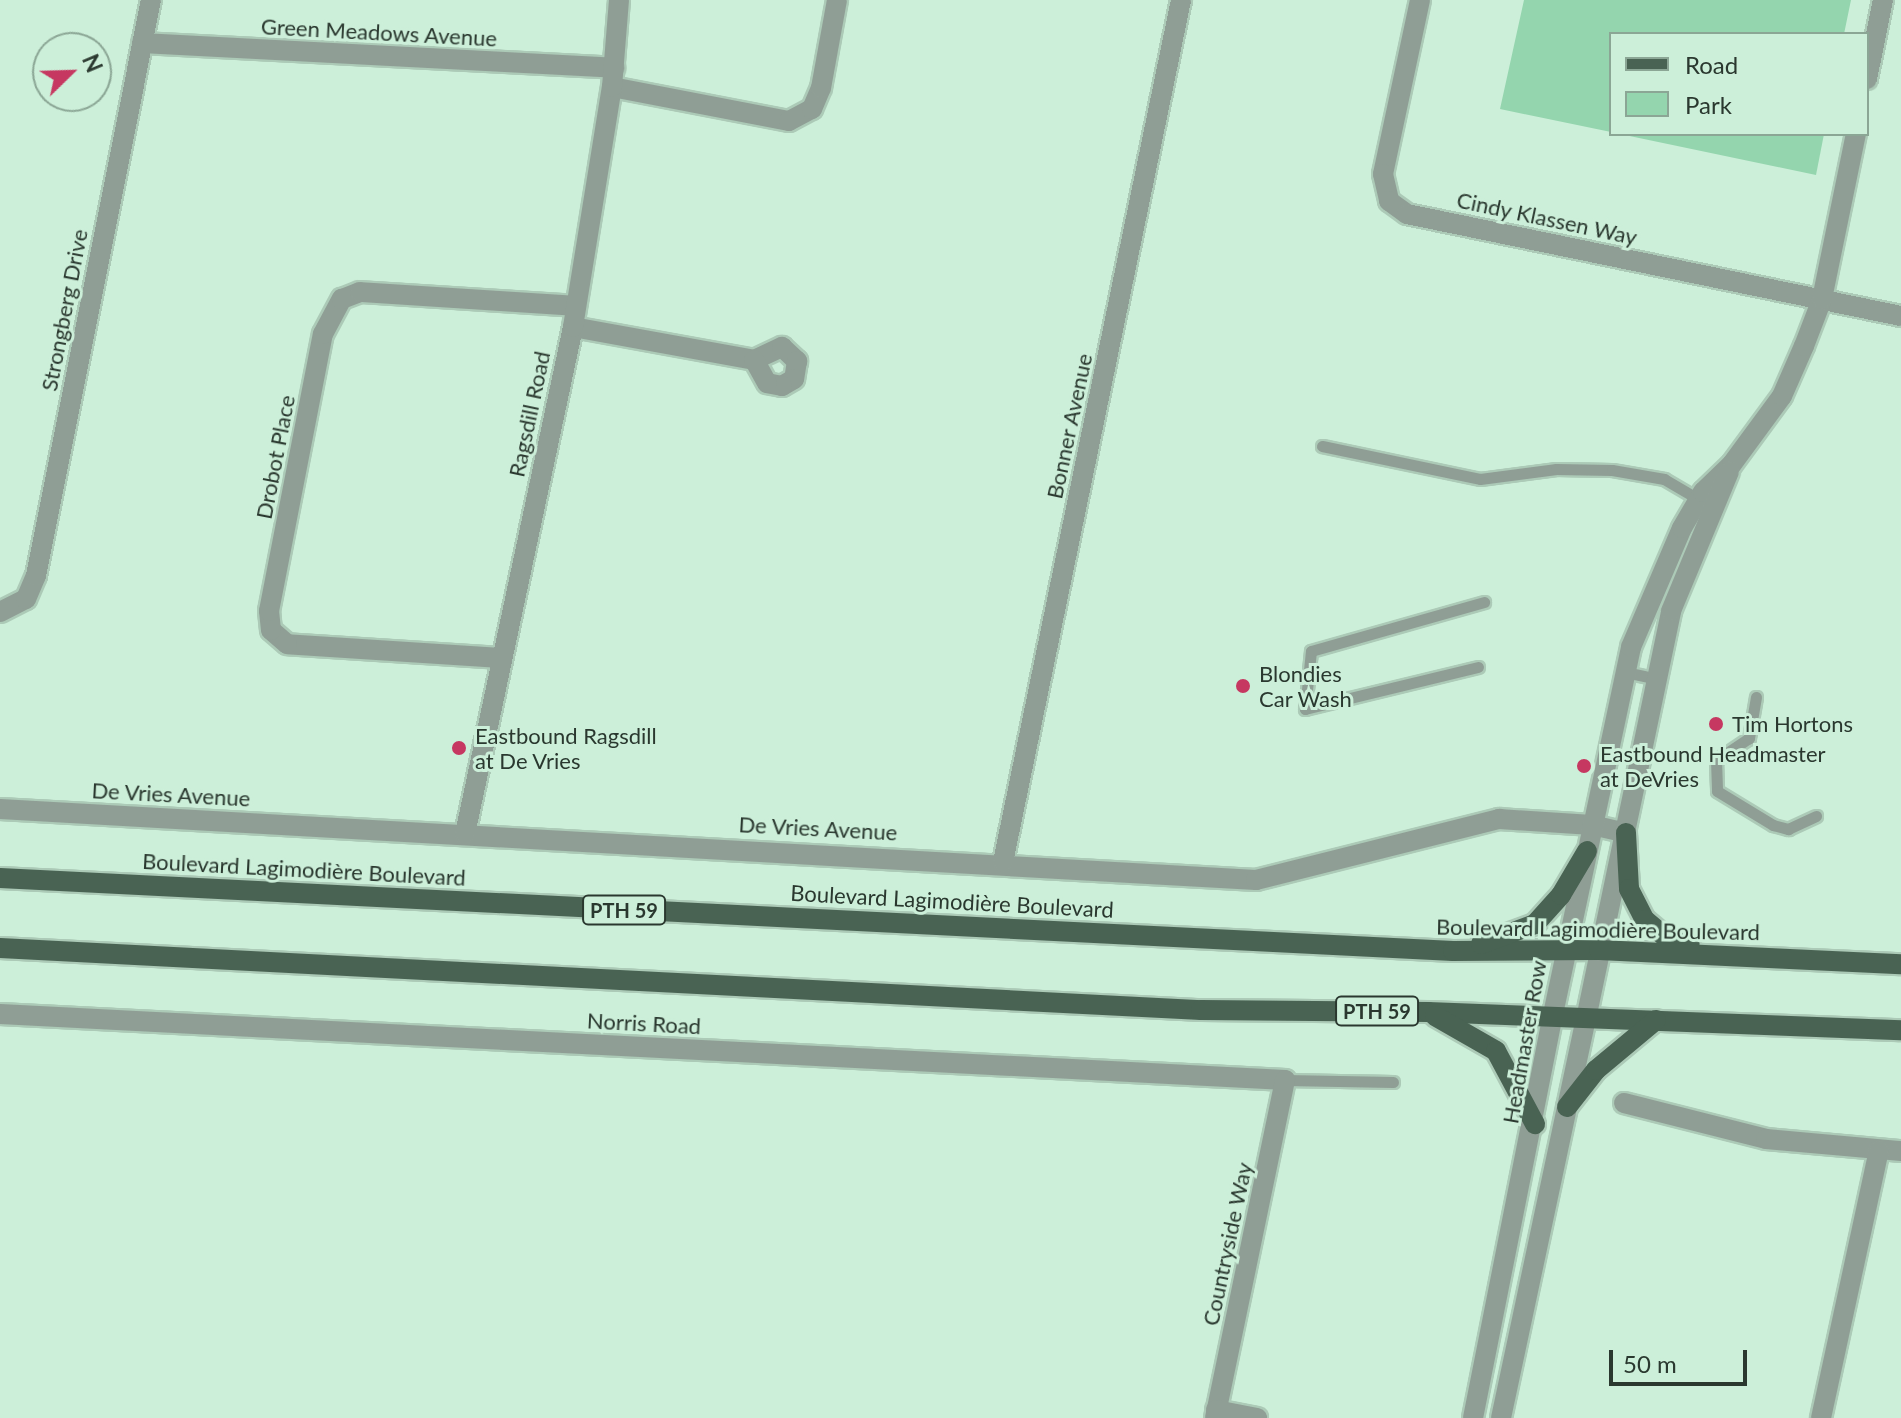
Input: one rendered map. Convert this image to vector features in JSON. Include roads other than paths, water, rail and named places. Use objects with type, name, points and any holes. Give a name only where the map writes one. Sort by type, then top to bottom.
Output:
[{"type":"main road","points":[[1626,833],[1629,889],[1645,920],[1670,941],[1737,954]]},
{"type":"main road","points":[[1453,951],[1535,924],[1561,895],[1587,851]]},
{"type":"main road","name":"Boulevard Lagimodière Boulevard","points":[[0,878],[1453,951],[1599,950],[1737,954],[1901,964]]},
{"type":"main road","name":"PTH 59","points":[[0,948],[1201,1010],[1428,1012],[1901,1030]]},
{"type":"main road","points":[[1428,1012],[1496,1051],[1535,1124]]},
{"type":"main road","points":[[1567,1107],[1596,1070],[1656,1020]]},
{"type":"street","name":"Strongberg Drive","points":[[0,612],[26,599],[36,576],[151,0]]},
{"type":"street","name":"Ragsdill Road","points":[[465,834],[574,316],[613,77],[619,0]]},
{"type":"street","name":"Green Meadows Avenue","points":[[142,43],[613,77],[789,121],[812,109],[821,88],[837,0]]},
{"type":"street","name":"Bonner Avenue","points":[[1003,862],[1181,0]]},
{"type":"street","name":"Cindy Klassen Way","points":[[1420,0],[1383,174],[1389,201],[1407,214],[1901,316]]},
{"type":"street","points":[[1869,69],[1883,0]]},
{"type":"street","name":"Headmaster Row","points":[[1473,1418],[1535,1124],[1564,952],[1625,672],[1661,566],[1782,396],[1822,299],[1856,136]]},
{"type":"street","name":"Drobot Place","points":[[501,658],[287,644],[271,630],[269,611],[323,334],[342,299],[360,292],[574,316]]},
{"type":"street","points":[[574,316],[754,360]]},
{"type":"street","name":"Headmaster Row","points":[[1501,1418],[1671,611],[1707,502]]},
{"type":"street","name":"De Vries Avenue","points":[[0,809],[1003,862],[1256,880],[1326,866],[1487,821],[1530,819],[1592,825],[1626,833]]},
{"type":"street","name":"Norris Road","points":[[0,1014],[1285,1080]]},
{"type":"street","name":"Countryside Way","points":[[1215,1414],[1285,1080]]},
{"type":"street","points":[[1624,1103],[1766,1139],[1901,1151]]},
{"type":"street","points":[[1821,1418],[1879,1150]]},
{"type":"street","points":[[1215,1414],[1257,1418]]},
{"type":"lane","points":[[1322,446],[1480,479],[1556,469],[1612,470],[1664,479],[1707,502]]},
{"type":"lane","points":[[1478,667],[1305,709],[1311,651],[1484,602]]},
{"type":"lane","points":[[1625,672],[1657,679]]},
{"type":"lane","points":[[1756,697],[1749,738],[1716,760],[1717,791],[1773,825],[1788,829],[1816,816]]},
{"type":"lane","points":[[1285,1080],[1393,1082]]},
{"type":"place","name":"Blondies Car Wash","points":[[1243,686]]},
{"type":"place","name":"Tim Hortons","points":[[1716,724]]},
{"type":"place","name":"Eastbound Ragsdill at De Vries","points":[[459,748]]},
{"type":"place","name":"Eastbound Headmaster at DeVries","points":[[1584,766]]}]
